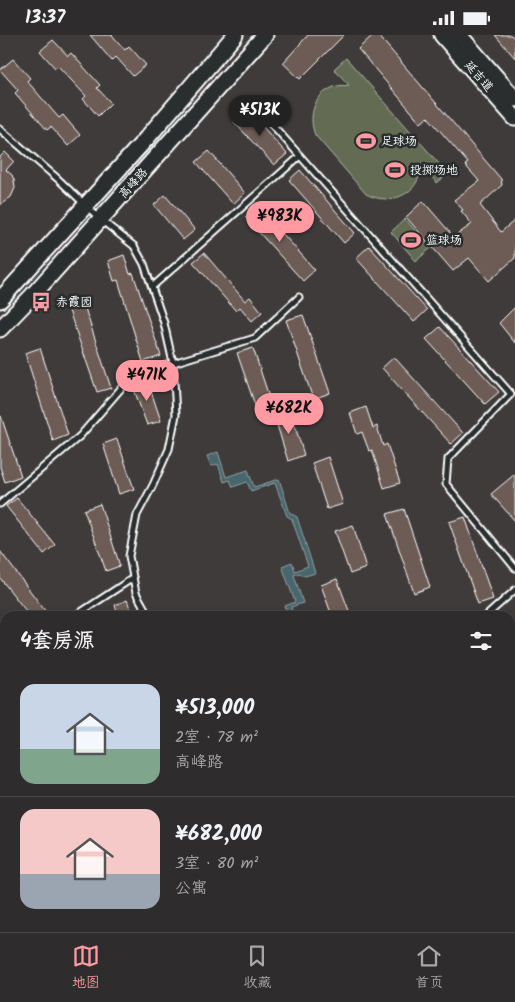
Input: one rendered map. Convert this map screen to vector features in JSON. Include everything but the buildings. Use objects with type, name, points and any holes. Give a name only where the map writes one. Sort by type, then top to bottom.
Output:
[{"type":"main road","name":"高峰路","points":[[0,300],[146,139],[235,35]]},
{"type":"main road","name":"高峰路","points":[[0,329],[31,297],[265,35]]},
{"type":"main road","name":"延吉道","points":[[442,35],[515,118]]},
{"type":"main road","name":"延吉道","points":[[458,35],[515,99]]},
{"type":"lane","points":[[254,104],[511,394],[448,459],[446,484],[515,568]]},
{"type":"lane","points":[[0,129],[100,219],[134,246],[144,264],[164,323],[173,363],[176,415],[169,449],[137,515],[129,556],[136,593],[146,611]]},
{"type":"lane","points":[[152,287],[300,156]]},
{"type":"lane","points":[[0,504],[80,436],[130,378],[255,338],[299,297]]},
{"type":"lane","points":[[83,611],[133,578]]},
{"type":"lane","points":[[492,611],[515,590]]},
{"type":"green space","points":[[346,58],[448,174],[437,183],[421,165],[419,177],[404,195],[389,199],[373,197],[366,194],[315,135],[312,120],[318,99],[329,89],[349,85],[334,69]]},
{"type":"green space","name":"篮球场","points":[[405,219],[431,248],[416,261],[391,232]]},
{"type":"water","points":[[218,452],[226,477],[248,470],[254,487],[279,479],[290,513],[297,517],[315,573],[305,576],[299,573],[294,575],[303,603],[291,607],[292,611],[287,611],[285,606],[295,602],[282,566],[292,562],[295,571],[308,566],[292,519],[287,516],[275,483],[251,491],[247,482],[233,487],[230,480],[224,482],[218,464],[211,466],[207,456]]},
{"type":"place","name":"足球场","points":[[366,141]]},
{"type":"place","name":"投掷场地","points":[[395,170]]},
{"type":"place","name":"篮球场","points":[[411,240]]},
{"type":"place","name":"赤霞园","points":[[41,302]]}]
